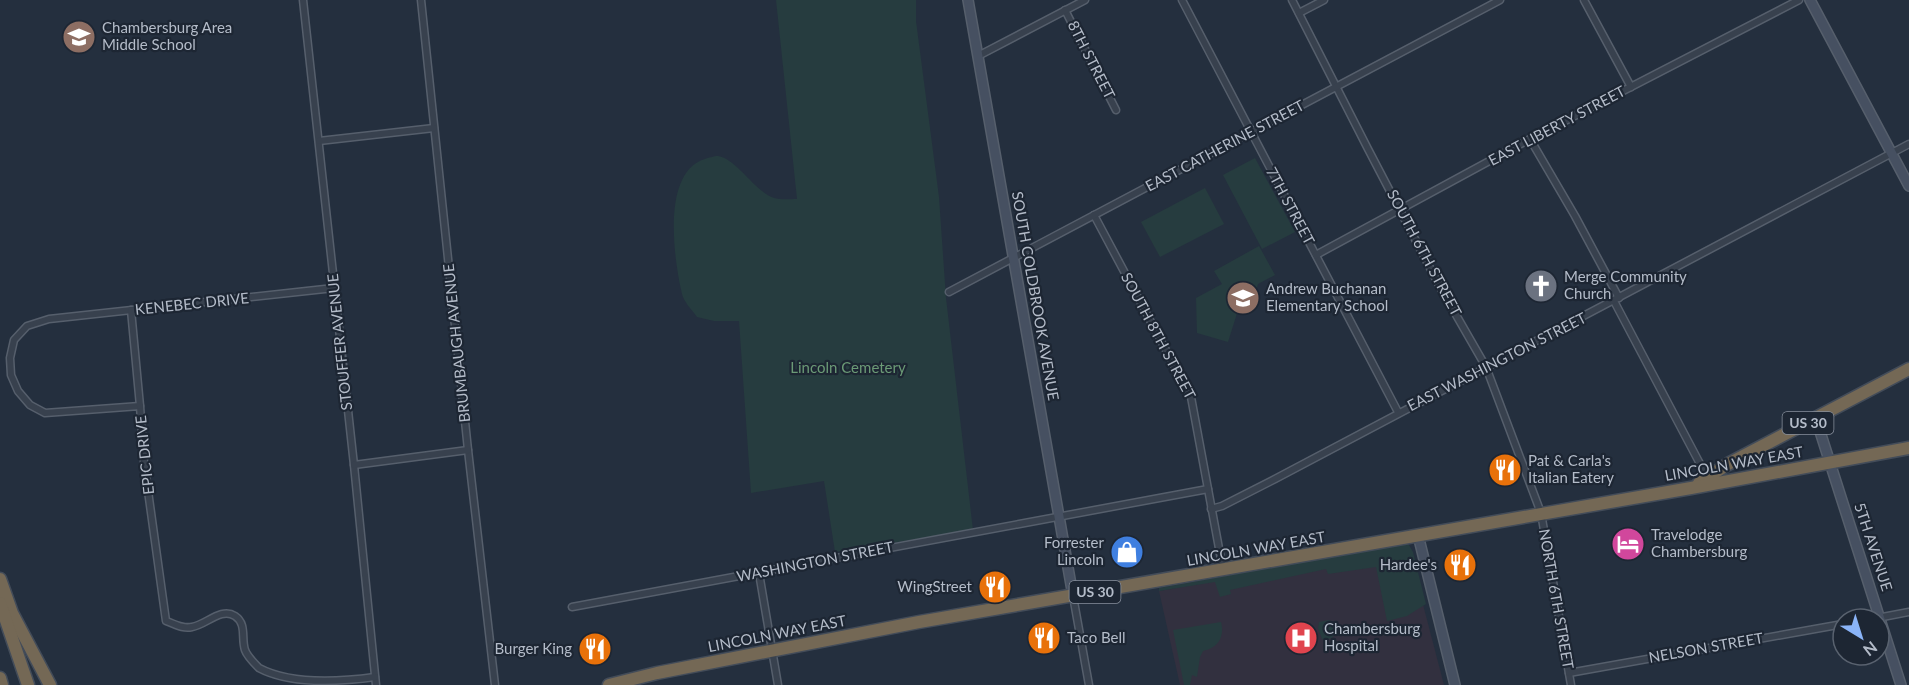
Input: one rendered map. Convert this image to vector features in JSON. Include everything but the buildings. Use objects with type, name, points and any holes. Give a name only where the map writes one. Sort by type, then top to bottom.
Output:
[{"type":"highway","name":"US 30","points":[[1692,488],[1746,455],[1909,369]]},
{"type":"highway","name":"LINCOLN WAY EAST","points":[[609,685],[657,673],[919,622],[1692,488],[1909,448]]},
{"type":"highway","points":[[1746,455],[1758,476]]},
{"type":"highway","points":[[0,579],[12,613],[50,685]]},
{"type":"highway","points":[[0,603],[28,685]]},
{"type":"highway","points":[[0,678],[2,685]]},
{"type":"street","name":"STOUFFER AVENUE","points":[[303,0],[376,685]]},
{"type":"street","name":"BRUMBAUGH AVENUE","points":[[421,0],[495,685]]},
{"type":"street","name":"SOUTH COLDBROOK AVENUE","points":[[968,0],[1073,596]]},
{"type":"street","points":[[978,56],[1085,0]]},
{"type":"street","name":"7TH STREET","points":[[1182,0],[1398,412]]},
{"type":"street","name":"SOUTH 6TH STREET","points":[[1292,0],[1335,87],[1486,368],[1541,513]]},
{"type":"street","points":[[1299,13],[1324,0]]},
{"type":"street","name":"EAST CATHERINE STREET","points":[[949,292],[1500,0]]},
{"type":"street","points":[[1584,0],[1631,87]]},
{"type":"street","name":"EAST LIBERTY STREET","points":[[1316,255],[1530,139],[1799,0]]},
{"type":"street","points":[[1810,0],[1909,186]]},
{"type":"street","name":"8TH STREET","points":[[1065,10],[1116,110]]},
{"type":"street","points":[[319,141],[434,128]]},
{"type":"street","points":[[1530,139],[1575,216],[1708,478]]},
{"type":"street","name":"EAST WASHINGTON STREET","points":[[1211,509],[1222,506],[1275,479],[1909,144]]},
{"type":"street","name":"SOUTH 8TH STREET","points":[[1094,215],[1191,397],[1223,570]]},
{"type":"street","name":"KENEBEC DRIVE","points":[[49,319],[334,288]]},
{"type":"street","points":[[131,310],[140,406]]},
{"type":"street","name":"EPIC DRIVE","points":[[49,319],[27,326],[14,340],[10,358],[12,375],[18,391],[30,405],[45,413],[140,406],[144,462],[166,621],[179,627],[193,627],[223,613],[234,615],[243,624],[245,651],[254,664],[282,681],[316,685],[375,677]]},
{"type":"street","name":"5TH AVENUE","points":[[1816,419],[1831,462],[1873,607]]},
{"type":"street","points":[[354,465],[468,450]]},
{"type":"street","name":"WASHINGTON STREET","points":[[572,607],[1208,489]]},
{"type":"street","name":"NORTH 6TH STREET","points":[[1541,513],[1571,685]]},
{"type":"street","points":[[1418,535],[1455,685]]},
{"type":"street","points":[[759,573],[778,685]]},
{"type":"street","points":[[1073,596],[1089,685]]},
{"type":"street","points":[[1891,615],[1909,612]]},
{"type":"street","name":"NELSON STREET","points":[[1569,673],[1831,626]]},
{"type":"street","name":"5TH AVENUE","points":[[1891,658],[1901,685]]},
{"type":"shaded area","name":"Chambersburg Hospital","points":[[1408,547],[1444,685],[1180,685],[1159,591]]},
{"type":"green space","name":"Lincoln Cemetery","points":[[776,0],[916,0],[916,21],[939,197],[946,298],[973,530],[835,552],[824,481],[751,493],[739,321],[714,321],[697,317],[686,303],[682,294],[676,260],[674,219],[676,198],[682,181],[691,167],[715,156],[725,158],[732,163],[767,195],[776,199],[797,199]]},
{"type":"green space","points":[[1255,158],[1295,232],[1262,249],[1223,175]]},
{"type":"green space","points":[[1205,188],[1224,224],[1160,257],[1141,222]]},
{"type":"green space","points":[[1259,246],[1275,275],[1258,284],[1251,310],[1239,307],[1228,342],[1197,333],[1196,298],[1222,284],[1214,271]]},
{"type":"green space","points":[[1403,544],[1409,545],[1413,552],[1426,604],[1407,616],[1387,621],[1376,567],[1328,574],[1326,569],[1230,590],[1231,594],[1220,597],[1215,582],[1159,591],[1159,588]]},
{"type":"green space","points":[[1329,620],[1333,622],[1336,633],[1330,639],[1322,639],[1318,628],[1319,622]]},
{"type":"green space","points":[[1221,622],[1222,632],[1219,641],[1213,647],[1203,651],[1197,677],[1192,675],[1190,685],[1184,685],[1173,630]]},
{"type":"place","name":"Chambersburg Area Middle School","points":[[79,37]]},
{"type":"place","name":"Merge Community Church","points":[[1541,286]]},
{"type":"place","name":"Andrew Buchanan Elementary School","points":[[1243,298]]},
{"type":"place","name":"Pat & Carla's Italian Eatery","points":[[1505,470]]},
{"type":"place","name":"Travelodge Chambersburg","points":[[1628,544]]},
{"type":"place","name":"Forrester Lincoln","points":[[1127,552]]},
{"type":"place","name":"Hardee's","points":[[1460,565]]},
{"type":"place","name":"WingStreet","points":[[995,587]]},
{"type":"place","name":"Taco Bell","points":[[1044,638]]},
{"type":"place","name":"Chambersburg Hospital","points":[[1301,638]]},
{"type":"place","name":"Burger King","points":[[595,649]]}]
